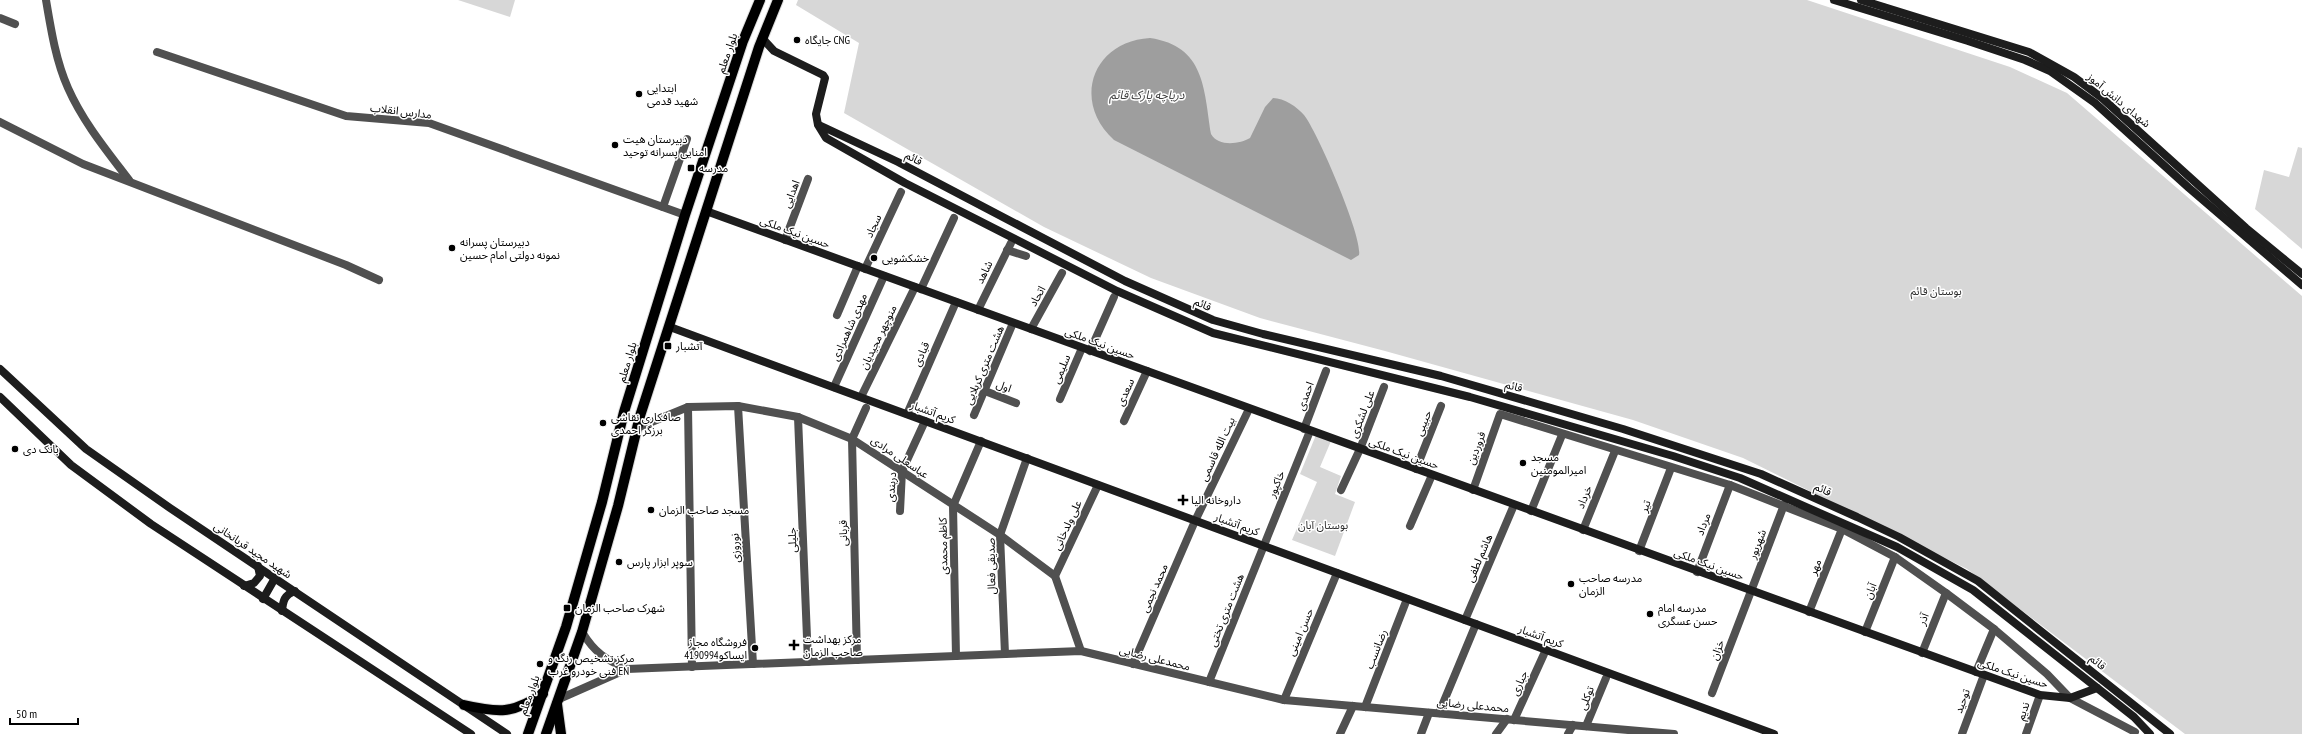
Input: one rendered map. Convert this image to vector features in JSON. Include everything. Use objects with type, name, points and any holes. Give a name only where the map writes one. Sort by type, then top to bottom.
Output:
[{"type":"main road","name":"بلوار معلم","points":[[528,734],[566,627],[602,502],[624,412],[685,215],[743,41],[760,0]]},
{"type":"main road","points":[[546,734],[582,632],[618,506],[637,428],[762,38],[778,0]]},
{"type":"main road","points":[[1834,0],[1975,43],[2025,60],[2050,71],[2095,103],[2302,285]]},
{"type":"main road","name":"شهدای دانش آموز","points":[[1862,0],[2029,52],[2074,77],[2102,98],[2246,228],[2302,274]]},
{"type":"main road","points":[[762,38],[774,51],[823,75],[824,78],[817,103],[818,125]]},
{"type":"main road","name":"قائم","points":[[818,125],[826,138],[905,183],[1110,288],[1213,333],[1470,397],[1665,454],[1740,478],[1897,547],[1972,590],[2134,717],[2150,734]]},
{"type":"main road","name":"قائم","points":[[818,125],[898,162],[1125,281],[1213,320],[1263,334],[1441,376],[1623,429],[1761,474],[1857,517],[1899,537],[1978,581],[2170,734]]},
{"type":"main road","name":"حسین نیک ملکی","points":[[706,211],[1639,551],[2040,695],[2070,698],[2096,688]]},
{"type":"main road","name":"کریم آتشبار","points":[[670,327],[1774,734]]},
{"type":"main road","name":"شهید مجید قربانخانی","points":[[0,368],[86,449],[507,734]]},
{"type":"main road","points":[[0,397],[71,465],[151,524],[263,599],[471,734]]},
{"type":"main road","points":[[244,586],[254,583],[260,576],[258,566]]},
{"type":"main road","points":[[263,599],[275,578]]},
{"type":"main road","points":[[282,611],[283,601],[288,593],[295,591]]},
{"type":"main road","points":[[464,705],[501,712],[526,704],[543,694]]},
{"type":"main road","points":[[558,702],[561,734]]},
{"type":"street","points":[[46,0],[55,46],[68,88],[97,138],[129,180]]},
{"type":"street","points":[[0,18],[15,24]]},
{"type":"street","name":"مدارس انقلاب","points":[[157,52],[346,116],[429,123],[685,215]]},
{"type":"street","points":[[0,122],[83,164],[129,180],[339,262],[379,280]]},
{"type":"street","points":[[664,207],[687,139]]},
{"type":"street","name":"اهدایی","points":[[785,240],[808,179]]},
{"type":"street","name":"سجاد","points":[[837,314],[901,192]]},
{"type":"street","name":"منوچهر مجیدیان","points":[[861,397],[954,218]]},
{"type":"street","name":"شاهد","points":[[978,310],[1009,246],[1026,256]]},
{"type":"street","name":"اتحاد","points":[[1031,329],[1062,273]]},
{"type":"street","name":"مهدی شاهمرادی","points":[[834,387],[884,276]]},
{"type":"street","name":"سلیمی","points":[[1060,399],[1114,298]]},
{"type":"street","name":"قبادی","points":[[907,414],[956,302]]},
{"type":"street","name":"هشت متری کربلایی","points":[[974,415],[1013,323]]},
{"type":"street","name":"سعدی","points":[[1124,421],[1147,371]]},
{"type":"street","name":"احمدی","points":[[1307,430],[1326,371]]},
{"type":"street","name":"علی لشکری","points":[[1341,490],[1360,449],[1384,387]]},
{"type":"street","name":"اول","points":[[985,391],[1016,403]]},
{"type":"street","name":"عباسعلی مرادی","points":[[637,428],[688,407],[738,406],[798,417],[852,439],[953,506],[1000,535],[1055,576]]},
{"type":"street","name":"نوروزی","points":[[738,406],[753,664]]},
{"type":"street","name":"حبیبی","points":[[1416,469],[1442,406]]},
{"type":"street","points":[[688,407],[692,666]]},
{"type":"street","name":"قربانی","points":[[856,660],[852,439],[866,408]]},
{"type":"street","name":"بیت الله قاسمی","points":[[1196,521],[1249,409]]},
{"type":"street","name":"فروردین","points":[[1473,490],[1500,414],[1562,435]]},
{"type":"street","name":"جلیلی","points":[[798,417],[808,662]]},
{"type":"street","name":"دربندی","points":[[900,511],[902,471],[925,421]]},
{"type":"street","name":"خاکپور","points":[[1263,546],[1307,430]]},
{"type":"street","points":[[1530,511],[1562,435],[1730,485],[1842,529],[1895,557],[1994,629],[2047,674],[2070,698],[2136,732]]},
{"type":"street","name":"کاظم محمدی","points":[[956,656],[953,506],[981,441]]},
{"type":"street","name":"خرداد","points":[[1583,530],[1615,451]]},
{"type":"street","name":"صدیقی فعال","points":[[1005,654],[1000,535],[1027,458]]},
{"type":"street","name":"تیر","points":[[1639,551],[1671,468]]},
{"type":"street","points":[[1410,526],[1432,475]]},
{"type":"street","name":"علی ولدخانی","points":[[1055,576],[1098,485]]},
{"type":"street","name":"مرداد","points":[[1697,572],[1730,485]]},
{"type":"street","name":"هاشم لطفی","points":[[1465,620],[1514,505]]},
{"type":"street","name":"شهریور","points":[[1751,591],[1784,505]]},
{"type":"street","name":"محمد نجمی","points":[[1133,664],[1196,521]]},
{"type":"street","name":"مهر","points":[[1809,612],[1842,529]]},
{"type":"street","name":"هشت متری تختی","points":[[1209,682],[1263,546]]},
{"type":"street","name":"آبان","points":[[1865,632],[1895,557]]},
{"type":"street","name":"حسن امینی","points":[[1284,700],[1337,573]]},
{"type":"street","points":[[1055,576],[1081,651]]},
{"type":"street","name":"خزان","points":[[1712,693],[1751,591]]},
{"type":"street","name":"آذر","points":[[1922,653],[1946,593]]},
{"type":"street","name":"رضانسب","points":[[1365,707],[1407,599]]},
{"type":"street","points":[[1439,714],[1476,624]]},
{"type":"street","name":"توحید","points":[[1962,734],[1994,629]]},
{"type":"street","points":[[582,632],[591,646],[604,659],[627,669]]},
{"type":"street","name":"محمدعلی رضایی","points":[[627,669],[1081,651],[1284,700],[1674,734]]},
{"type":"street","name":"جباری","points":[[1496,734],[1511,720],[1544,654]]},
{"type":"street","points":[[558,702],[627,669]]},
{"type":"street","name":"توکلی","points":[[1586,726],[1606,678]]},
{"type":"street","name":"ندیم","points":[[2026,734],[2040,695]]},
{"type":"street","points":[[1340,734],[1352,706]]},
{"type":"street","points":[[1421,734],[1429,712]]},
{"type":"street","points":[[1568,734],[1573,725]]},
{"type":"green space","points":[[458,0],[515,0],[510,17]]},
{"type":"green space","name":"بوستان قائم","points":[[798,0],[1807,0],[2010,67],[2067,93],[2302,296],[2302,734],[2185,734],[1967,569],[1743,458],[1633,420],[1260,318],[1151,278],[1044,227],[844,113],[859,43],[796,5]]},
{"type":"green space","points":[[2298,147],[2302,148],[2302,249],[2255,209],[2264,170],[2289,177]]},
{"type":"green space","name":"بوستان آبان","points":[[1316,435],[1331,441],[1320,467],[1341,476],[1335,494],[1355,502],[1335,556],[1292,540],[1317,482],[1300,474]]},
{"type":"water","name":"دریاچه پارک قائم","points":[[1150,38],[1168,43],[1182,50],[1192,60],[1203,86],[1211,134],[1219,141],[1224,143],[1235,143],[1250,138],[1265,107],[1273,98],[1286,101],[1304,115],[1319,141],[1338,184],[1354,228],[1359,255],[1351,260],[1114,140],[1101,125],[1093,108],[1091,91],[1094,76],[1102,61],[1114,50],[1130,42]]},
{"type":"place","name":"جایگاه CNG","points":[[797,40]]},
{"type":"place","name":"ابتدایی شهید قدمی","points":[[639,94]]},
{"type":"place","name":"دبیرستان هیت امنایی پسرانه توحید","points":[[615,145]]},
{"type":"place","name":"مدرسه","points":[[691,168]]},
{"type":"place","name":"دبیرستان پسرانه نمونه دولتی امام حسین","points":[[452,248]]},
{"type":"place","name":"خشکشویی","points":[[874,258]]},
{"type":"place","name":"آتشبار","points":[[668,346]]},
{"type":"place","name":"صافکاری نقاشی برزگر احمدی","points":[[603,423]]},
{"type":"place","name":"بانک دی","points":[[15,449]]},
{"type":"place","name":"مسجد امیرالمومنین","points":[[1523,463]]},
{"type":"place","name":"داروخانه الیا","points":[[1183,500]]},
{"type":"place","name":"مسجد صاحب الزمان","points":[[651,510]]},
{"type":"place","name":"سوپر ابزار پارس","points":[[619,562]]},
{"type":"place","name":"مدرسه صاحب الزمان","points":[[1571,584]]},
{"type":"place","name":"شهرک صاحب الزمان","points":[[567,608]]},
{"type":"place","name":"مدرسه امام حسن عسگری","points":[[1650,614]]},
{"type":"place","name":"مرکز بهداشت صاحب الزمان","points":[[794,645]]},
{"type":"place","name":"فروشگاه مجاز ایساکو4190994","points":[[755,648]]},
{"type":"place","name":"مرکز تشخیص رنگ و فنی خودرو غرب EN","points":[[540,664]]}]
